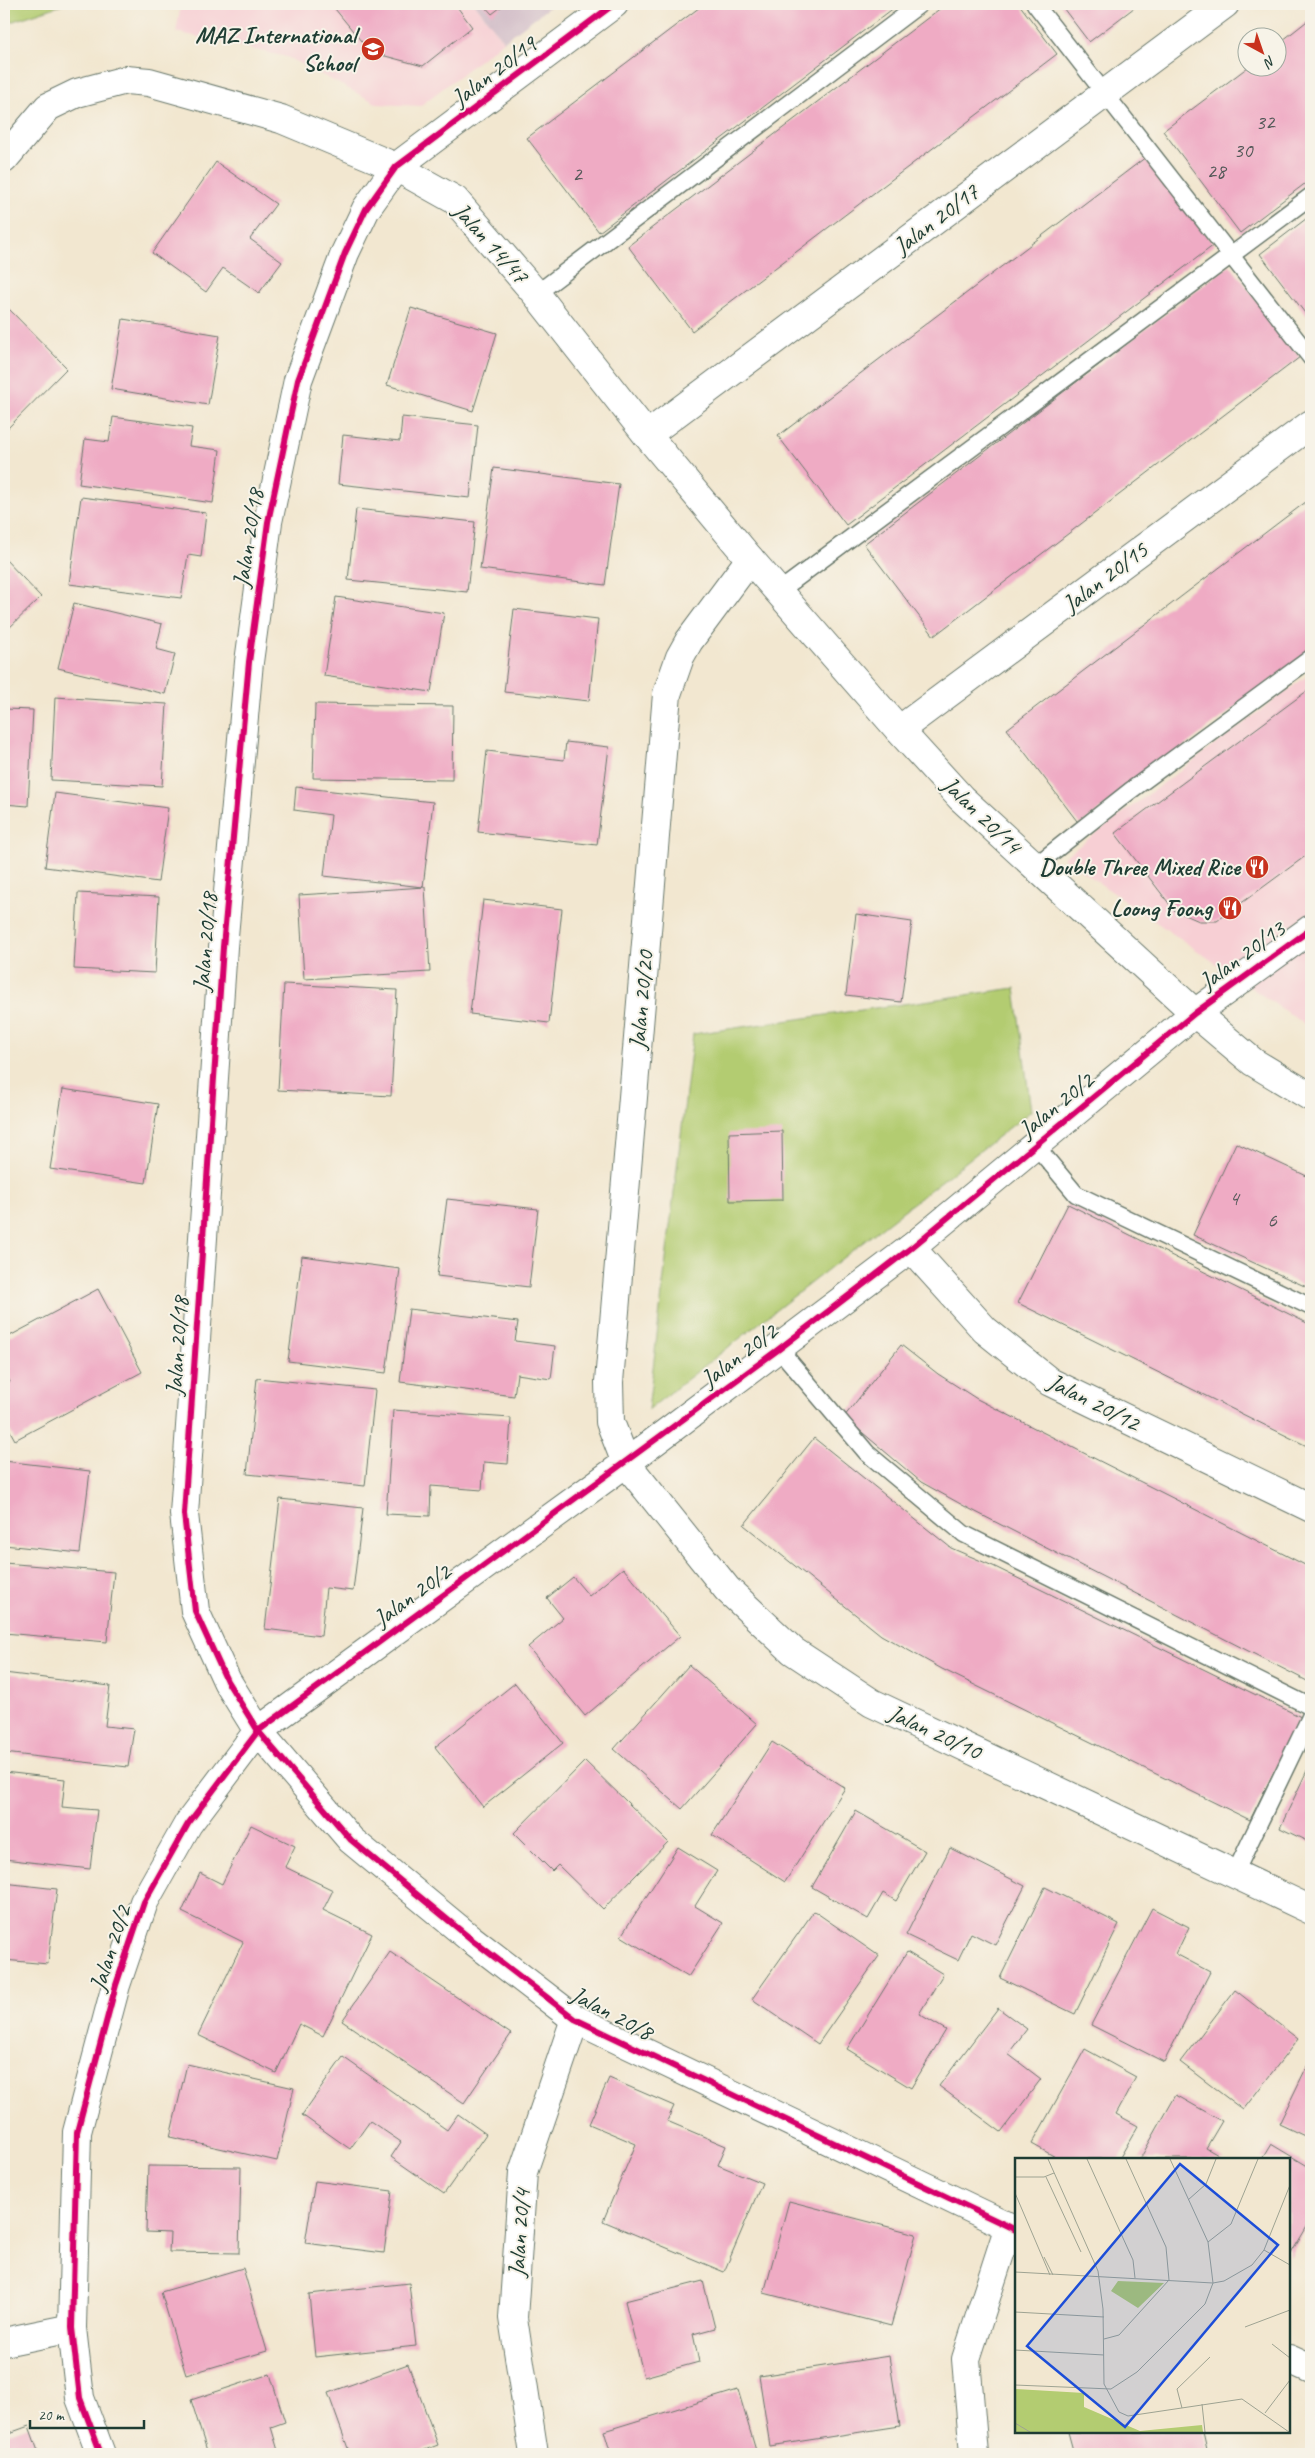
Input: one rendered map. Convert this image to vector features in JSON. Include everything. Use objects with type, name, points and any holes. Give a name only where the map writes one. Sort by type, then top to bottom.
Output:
[{"type":"street","name":"Jalan 20/19","points":[[396,167],[614,4]]},
{"type":"street","name":"Jalan 20/17","points":[[647,435],[1225,4]]},
{"type":"street","name":"Jalan 14/47","points":[[4,158],[48,107],[77,93],[126,80],[149,82],[282,119],[396,167],[456,200],[536,294],[647,435],[750,559]]},
{"type":"street","name":"Jalan 20/18","points":[[258,1730],[227,1681],[195,1611],[184,1514],[223,937],[250,653],[268,522],[298,380],[345,253],[366,210],[396,167]]},
{"type":"street","name":"Jalan 20/15","points":[[899,730],[1311,424]]},
{"type":"street","name":"Jalan 20/14","points":[[750,559],[961,798],[1253,1062],[1311,1097]]},
{"type":"street","name":"Jalan 20/20","points":[[626,1463],[610,1422],[609,1382],[667,694],[688,640],[750,559]]},
{"type":"street","name":"Jalan 20/13","points":[[1196,1012],[1311,928]]},
{"type":"street","name":"Jalan 20/2","points":[[101,2454],[80,2398],[72,2328],[77,2132],[116,1985],[149,1894],[188,1824],[258,1730],[626,1463],[911,1248],[1196,1012]]},
{"type":"street","name":"Jalan 20/12","points":[[911,1248],[985,1330],[1050,1382],[1311,1508]]},
{"type":"street","name":"Jalan 20/10","points":[[626,1463],[727,1589],[793,1651],[872,1703],[1311,1910]]},
{"type":"street","name":"Jalan 20/8","points":[[258,1730],[351,1840],[471,1939],[575,2019],[1012,2228]]},
{"type":"street","name":"Jalan 20/4","points":[[534,2454],[513,2318],[523,2172],[575,2019]]},
{"type":"street","points":[[974,2454],[966,2359],[1012,2228]]},
{"type":"street","points":[[4,2342],[72,2328]]},
{"type":"street","points":[[1290,2358],[1311,2369]]},
{"type":"lane","points":[[536,294],[920,4]]},
{"type":"lane","points":[[1035,4],[1311,358]]},
{"type":"lane","points":[[778,592],[1311,196]]},
{"type":"lane","points":[[1035,866],[1130,791],[1311,658]]},
{"type":"lane","points":[[1036,1146],[1076,1194],[1311,1308]]},
{"type":"lane","points":[[779,1349],[867,1453],[964,1534],[1311,1707]]},
{"type":"lane","points":[[1235,1873],[1311,1715]]},
{"type":"shaded area","name":"MAZ International School","points":[[181,4],[475,4],[504,41],[420,106],[378,104],[287,57],[176,32]]},
{"type":"shaded area","points":[[475,4],[553,4],[504,41]]},
{"type":"shaded area","points":[[1311,673],[1311,1029],[1063,858]]},
{"type":"green space","points":[[4,4],[65,4],[4,24]]},
{"type":"green space","points":[[1015,988],[1031,1111],[648,1410],[693,1034]]},
{"type":"building","points":[[331,4],[455,4],[472,27],[423,66],[370,52]]},
{"type":"building","points":[[483,4],[505,4],[492,14]]},
{"type":"building","points":[[704,4],[899,4],[599,232],[527,138]]},
{"type":"building","points":[[946,4],[1019,4],[1057,54],[692,331],[628,246]]},
{"type":"building","points":[[1060,4],[1139,4],[1089,42]]},
{"type":"building","points":[[1311,18],[1311,179],[1240,233],[1163,131],[1238,75],[1238,78],[1288,78],[1288,36]]},
{"type":"building","points":[[1146,157],[1214,245],[846,525],[778,436]]},
{"type":"building","points":[[216,162],[276,204],[250,239],[282,262],[259,293],[223,268],[206,292],[152,253]]},
{"type":"building","points":[[1311,215],[1311,321],[1260,254]]},
{"type":"building","points":[[1230,265],[1300,357],[934,636],[864,544]]},
{"type":"building","points":[[4,304],[67,368],[4,432]]},
{"type":"building","points":[[411,308],[497,333],[473,411],[387,385]]},
{"type":"building","points":[[123,319],[220,335],[208,405],[111,389]]},
{"type":"building","points":[[113,417],[192,428],[189,446],[220,450],[213,503],[79,484],[85,439],[109,442]]},
{"type":"building","points":[[402,417],[478,425],[470,498],[338,484],[343,435],[400,441]]},
{"type":"building","points":[[494,468],[619,484],[605,585],[480,569]]},
{"type":"building","points":[[81,497],[206,513],[201,557],[188,555],[181,598],[69,584]]},
{"type":"building","points":[[1311,498],[1311,650],[1080,825],[1007,729]]},
{"type":"building","points":[[356,509],[475,522],[467,592],[348,580]]},
{"type":"building","points":[[4,558],[41,597],[4,633]]},
{"type":"building","points":[[336,597],[444,613],[431,692],[324,676]]},
{"type":"building","points":[[74,603],[162,624],[156,649],[175,654],[165,694],[58,668]]},
{"type":"building","points":[[514,609],[598,619],[589,701],[504,692]]},
{"type":"building","points":[[1311,688],[1311,852],[1217,921],[1199,921],[1174,910],[1115,833]]},
{"type":"building","points":[[55,697],[167,704],[162,786],[51,780]]},
{"type":"building","points":[[315,704],[453,706],[452,780],[313,778]]},
{"type":"building","points":[[4,709],[33,710],[28,806],[4,804]]},
{"type":"building","points":[[566,742],[609,747],[597,845],[478,832],[487,751],[564,760]]},
{"type":"building","points":[[296,787],[433,802],[423,887],[324,876],[331,815],[294,810]]},
{"type":"building","points":[[55,793],[168,808],[158,882],[45,867]]},
{"type":"building","points":[[425,887],[430,972],[304,979],[299,895]]},
{"type":"building","points":[[78,893],[159,897],[155,973],[74,969]]},
{"type":"building","points":[[483,900],[562,909],[549,1023],[470,1014]]},
{"type":"building","points":[[856,914],[912,922],[901,1002],[846,995]]},
{"type":"building","points":[[284,984],[397,990],[391,1096],[278,1090]]},
{"type":"building","points":[[63,1089],[158,1104],[146,1183],[50,1169]]},
{"type":"building","points":[[782,1131],[783,1200],[730,1201],[729,1133]]},
{"type":"building","points":[[1236,1143],[1311,1178],[1311,1289],[1193,1235]]},
{"type":"building","points":[[447,1199],[538,1209],[529,1287],[437,1276]]},
{"type":"building","points":[[1068,1204],[1311,1325],[1311,1448],[1018,1303]]},
{"type":"building","points":[[302,1256],[400,1269],[386,1373],[288,1361]]},
{"type":"building","points":[[98,1289],[142,1372],[15,1440],[4,1420],[4,1386],[10,1382],[4,1370],[4,1339]]},
{"type":"building","points":[[409,1309],[518,1322],[515,1341],[555,1346],[551,1379],[517,1374],[514,1396],[400,1382]]},
{"type":"building","points":[[901,1345],[938,1374],[977,1399],[1311,1568],[1311,1683],[966,1507],[921,1482],[844,1417]]},
{"type":"building","points":[[257,1378],[375,1390],[365,1486],[247,1474]]},
{"type":"building","points":[[393,1410],[511,1418],[508,1464],[484,1462],[482,1490],[431,1486],[430,1516],[386,1514]]},
{"type":"building","points":[[814,1438],[951,1548],[993,1566],[1301,1717],[1250,1820],[942,1669],[881,1635],[744,1525]]},
{"type":"building","points":[[4,1461],[90,1471],[80,1553],[4,1545]]},
{"type":"building","points":[[280,1499],[363,1508],[353,1591],[326,1588],[321,1636],[265,1629]]},
{"type":"building","points":[[4,1563],[114,1572],[107,1642],[4,1633]]},
{"type":"building","points":[[623,1568],[680,1636],[585,1716],[528,1647],[563,1618],[547,1598],[573,1577],[589,1596]]},
{"type":"building","points":[[689,1665],[757,1724],[682,1809],[614,1749]]},
{"type":"building","points":[[4,1673],[110,1686],[105,1726],[134,1729],[128,1767],[4,1753]]},
{"type":"building","points":[[515,1683],[563,1743],[483,1807],[435,1747]]},
{"type":"building","points":[[772,1742],[845,1788],[785,1882],[712,1835]]},
{"type":"building","points":[[585,1761],[668,1842],[603,1909],[558,1865],[552,1871],[514,1833]]},
{"type":"building","points":[[1311,1762],[1311,1843],[1280,1828]]},
{"type":"building","points":[[4,1772],[65,1779],[62,1807],[97,1810],[90,1869],[4,1859]]},
{"type":"building","points":[[856,1811],[925,1851],[896,1901],[883,1893],[868,1919],[812,1887]]},
{"type":"building","points":[[251,1825],[295,1846],[285,1867],[333,1890],[323,1910],[372,1934],[323,2036],[299,2024],[276,2073],[198,2035],[243,1942],[182,1912],[200,1873],[222,1884]]},
{"type":"building","points":[[678,1847],[717,1871],[695,1906],[723,1923],[688,1977],[621,1936]]},
{"type":"building","points":[[950,1848],[1025,1886],[995,1945],[971,1933],[958,1960],[906,1935]]},
{"type":"building","points":[[4,1883],[57,1889],[48,1964],[4,1960]]},
{"type":"building","points":[[1045,1887],[1119,1924],[1075,2014],[1000,1978]]},
{"type":"building","points":[[1152,1908],[1189,1927],[1176,1954],[1210,1972],[1164,2062],[1091,2025]]},
{"type":"building","points":[[814,1911],[879,1956],[818,2044],[752,1999]]},
{"type":"building","points":[[390,1952],[511,2034],[464,2103],[342,2021]]},
{"type":"building","points":[[907,1952],[943,1974],[919,2014],[946,2030],[911,2088],[847,2049]]},
{"type":"building","points":[[4,1979],[6,1979],[5,1994],[4,1994]]},
{"type":"building","points":[[1235,1990],[1298,2039],[1243,2110],[1180,2062]]},
{"type":"building","points":[[998,2008],[1027,2029],[1008,2054],[1041,2079],[1001,2132],[939,2086]]},
{"type":"building","points":[[1085,2049],[1136,2077],[1116,2114],[1138,2126],[1120,2158],[1057,2158],[1032,2144]]},
{"type":"building","points":[[343,2057],[447,2130],[458,2114],[486,2134],[444,2194],[391,2157],[401,2142],[370,2121],[350,2149],[302,2115]]},
{"type":"building","points":[[1311,2058],[1311,2139],[1279,2124]]},
{"type":"building","points":[[187,2064],[294,2088],[277,2161],[170,2137]]},
{"type":"building","points":[[609,2078],[674,2106],[667,2121],[726,2146],[718,2165],[762,2183],[724,2272],[603,2221],[636,2144],[589,2124]]},
{"type":"building","points":[[1176,2095],[1222,2121],[1206,2148],[1223,2158],[1141,2158]]},
{"type":"building","points":[[1271,2144],[1311,2168],[1311,2220],[1290,2255],[1290,2158],[1263,2158]]},
{"type":"building","points":[[148,2166],[241,2167],[239,2253],[169,2252],[170,2233],[146,2232]]},
{"type":"building","points":[[315,2181],[392,2191],[384,2253],[305,2243]]},
{"type":"building","points":[[789,2201],[916,2234],[891,2326],[764,2293]]},
{"type":"building","points":[[243,2268],[267,2351],[186,2375],[161,2292]]},
{"type":"building","points":[[703,2281],[715,2328],[693,2334],[699,2362],[644,2377],[625,2301]]},
{"type":"building","points":[[409,2283],[416,2346],[315,2357],[309,2294]]},
{"type":"building","points":[[889,2356],[900,2426],[770,2446],[759,2376]]},
{"type":"building","points":[[408,2364],[438,2445],[414,2454],[350,2454],[328,2393]]},
{"type":"building","points":[[270,2374],[285,2422],[271,2427],[279,2454],[208,2454],[191,2400]]},
{"type":"building","points":[[738,2390],[757,2454],[611,2454],[604,2431]]},
{"type":"building","points":[[29,2426],[39,2454],[4,2454],[4,2435]]},
{"type":"building","points":[[1068,2433],[1203,2433],[1208,2454],[1074,2454]]},
{"type":"cycle path","points":[[614,4],[396,167],[366,209],[345,253],[298,380],[268,522],[249,662],[223,947],[184,1514],[195,1611],[227,1681],[258,1731],[351,1840],[471,1939],[575,2019],[1015,2230]]},
{"type":"cycle path","points":[[101,2454],[80,2398],[72,2328],[77,2132],[116,1985],[144,1902],[188,1824],[258,1731],[779,1349],[911,1248],[1195,1013],[1311,929]]},
{"type":"place","name":"MAZ International School","points":[[373,49]]},
{"type":"place","name":"Double Three Mixed Rice","points":[[1257,867]]},
{"type":"place","name":"Loong Foong","points":[[1230,908]]}]
